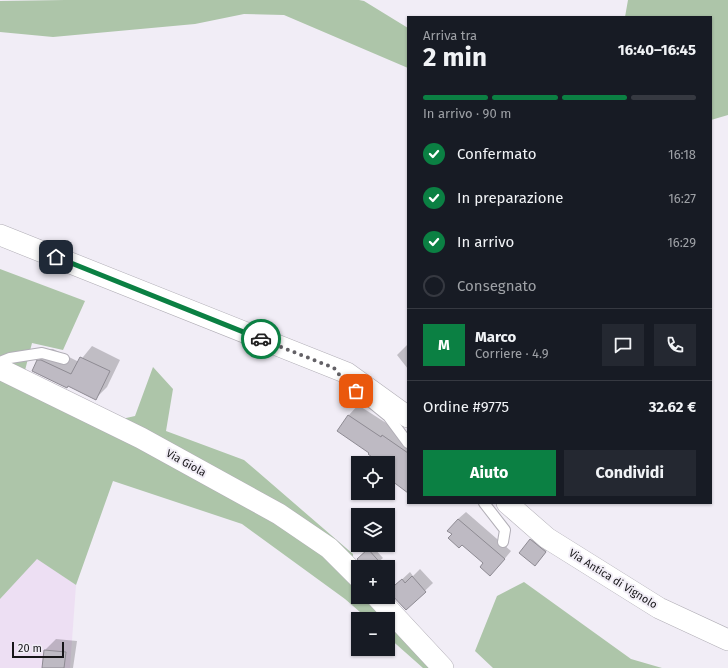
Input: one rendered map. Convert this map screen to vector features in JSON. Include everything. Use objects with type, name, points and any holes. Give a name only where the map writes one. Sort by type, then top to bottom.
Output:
[{"type":"street","points":[[0,235],[347,373],[407,416]]},
{"type":"street","name":"Via Giola","points":[[0,369],[141,438],[279,514],[329,548],[351,570]]},
{"type":"street","name":"Via Antica di Vignolo","points":[[508,504],[547,538],[659,608],[728,640]]},
{"type":"street","points":[[384,604],[443,668]]},
{"type":"lane","points":[[0,362],[10,358],[42,353],[64,359]]},
{"type":"lane","points":[[334,368],[346,383],[388,416],[407,442]]},
{"type":"lane","points":[[485,504],[505,530],[503,542]]},
{"type":"shaded area","points":[[37,558],[76,585],[70,668],[0,668],[0,599]]},
{"type":"green space","points":[[359,0],[364,1],[407,27],[407,68],[284,15],[244,14],[195,24],[53,37],[0,32],[0,1]]},
{"type":"green space","points":[[628,0],[728,0],[728,115],[712,120],[712,16],[625,16]]},
{"type":"green space","points":[[0,269],[85,301],[63,350],[32,343],[21,386],[95,425],[135,416],[153,367],[173,389],[166,431],[244,460],[353,554],[353,560],[351,560],[351,604],[377,604],[385,612],[360,612],[345,599],[242,524],[113,481],[76,585],[37,559],[0,599]]},
{"type":"green space","points":[[524,582],[631,659],[662,668],[493,668],[475,651],[497,596]]},
{"type":"green space","points":[[395,623],[436,668],[423,668],[395,643]]},
{"type":"building","points":[[80,357],[110,371],[96,400],[32,371],[37,360],[41,360],[71,374]]},
{"type":"building","points":[[348,415],[381,437],[382,435],[407,452],[407,492],[395,483],[395,456],[371,456],[368,454],[369,453],[337,431]]},
{"type":"building","points":[[458,519],[505,559],[490,576],[480,567],[483,563],[462,545],[459,548],[448,538],[452,534],[447,531]]},
{"type":"building","points":[[530,539],[546,552],[535,566],[519,553]]},
{"type":"building","points":[[365,552],[371,552],[378,560],[358,560],[357,559]]},
{"type":"building","points":[[412,576],[426,592],[406,610],[395,598],[395,585],[402,579],[405,583]]},
{"type":"building","points":[[44,650],[66,652],[64,668],[42,668]]},
{"type":"way so far","points":[[261,339],[334,368],[346,383],[356,391]]},
{"type":"route","points":[[56,257],[261,339]]}]
